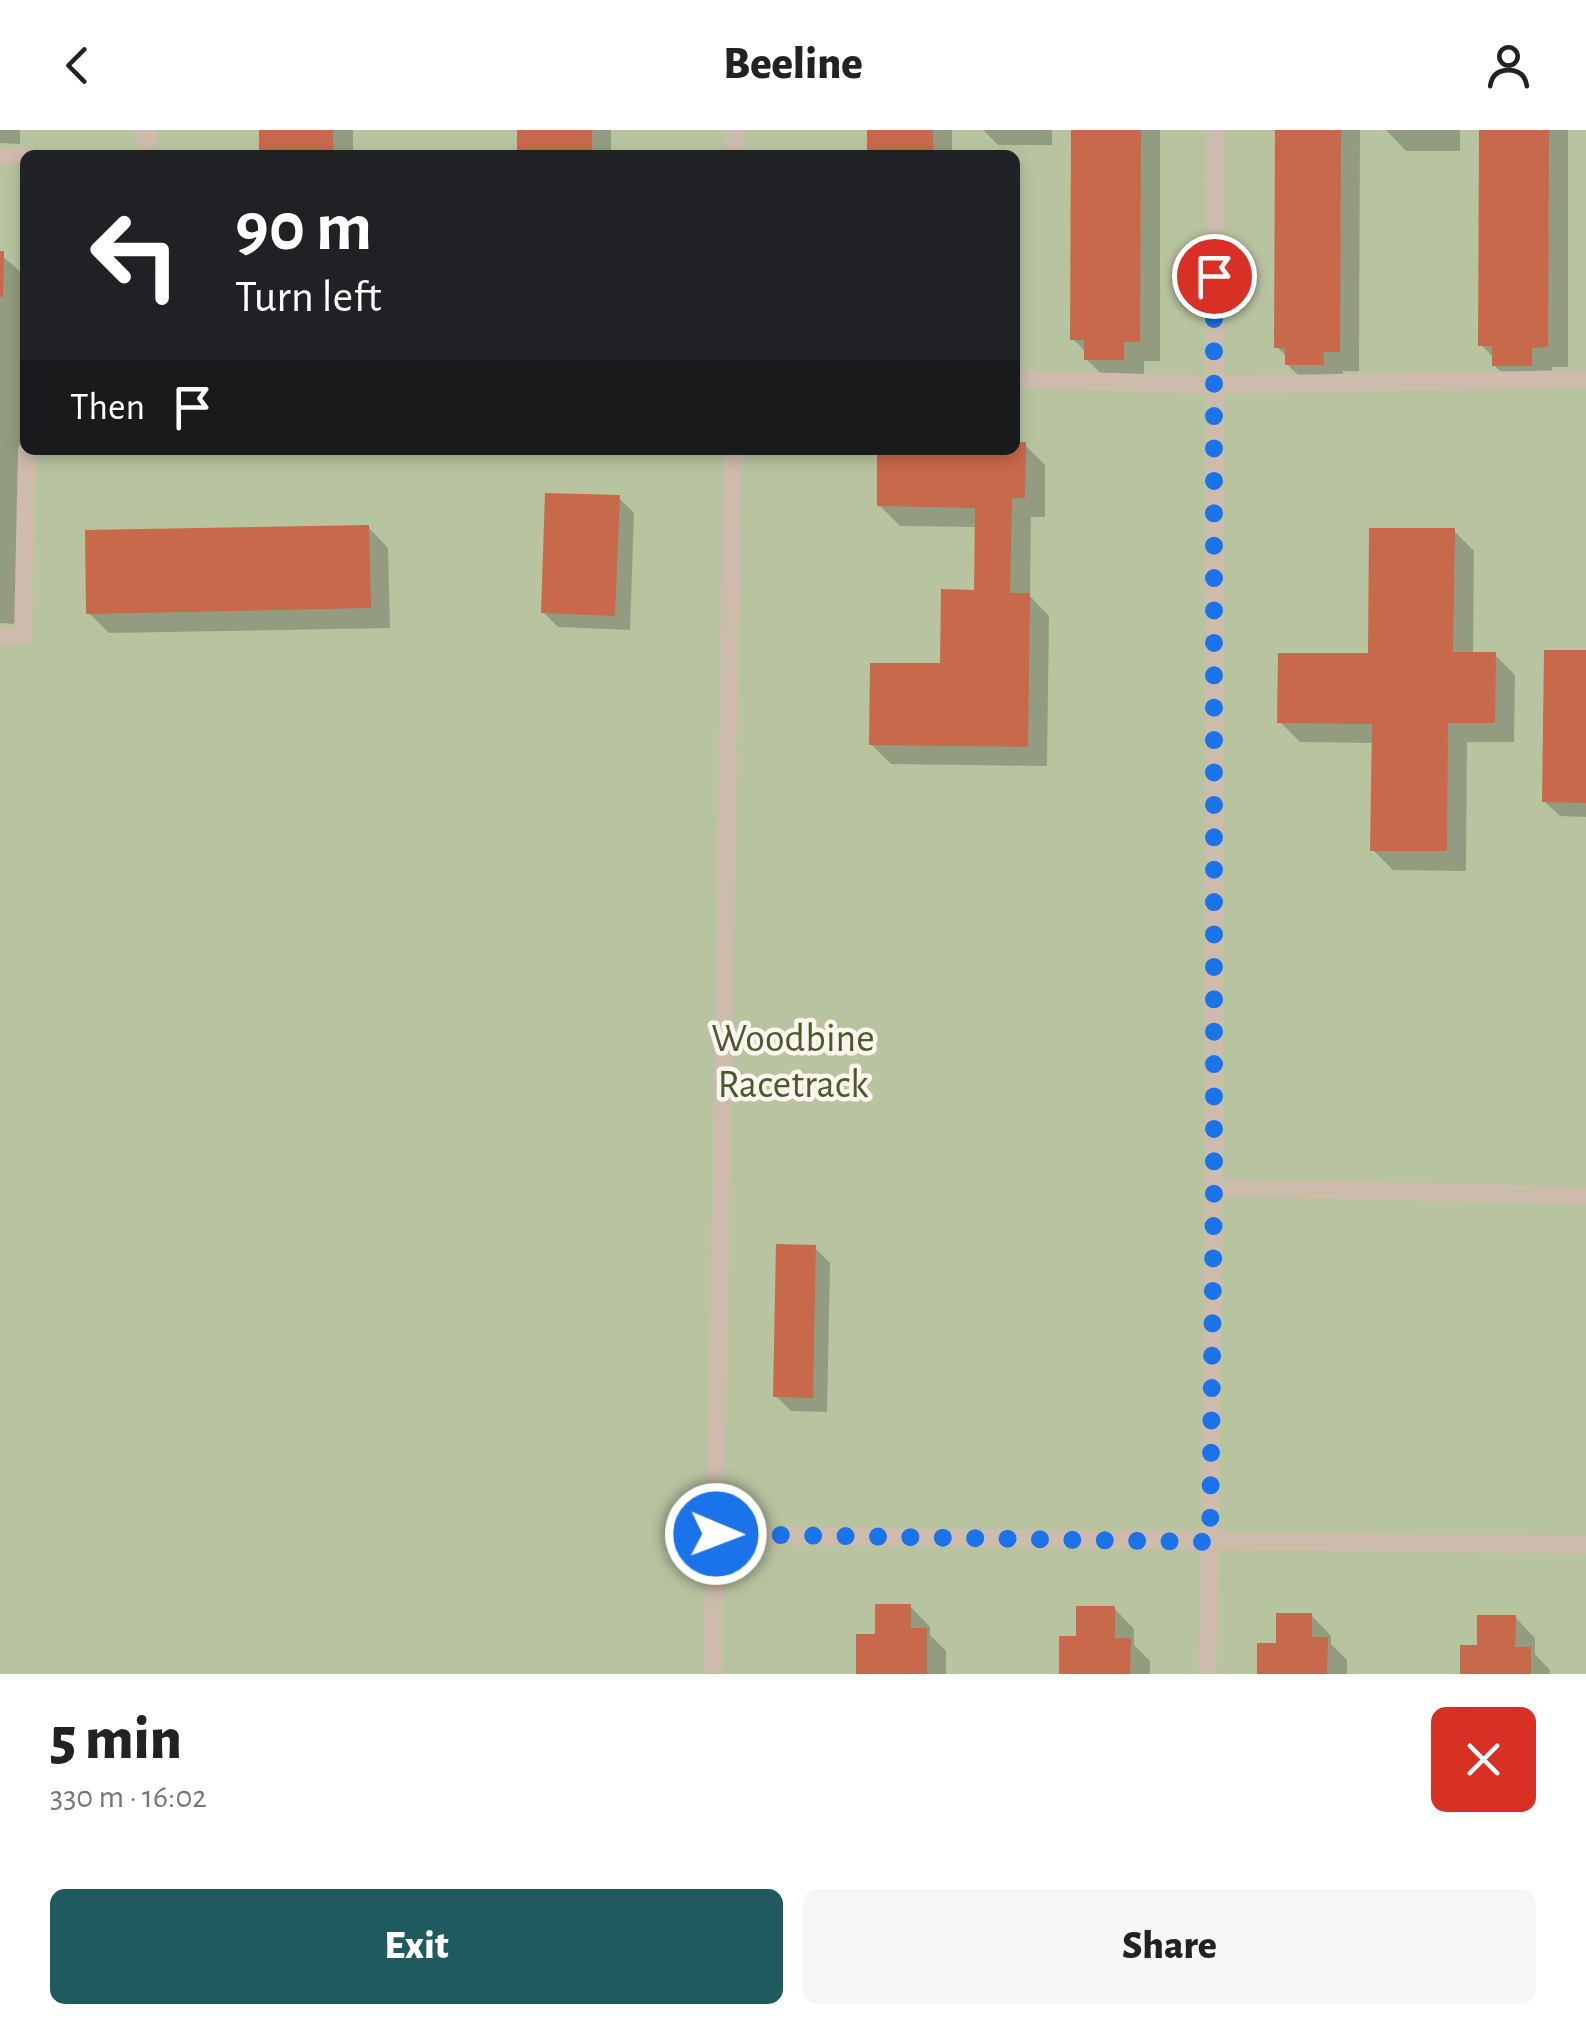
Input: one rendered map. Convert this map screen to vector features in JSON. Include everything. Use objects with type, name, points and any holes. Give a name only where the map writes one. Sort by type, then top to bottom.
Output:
[{"type":"lane","points":[[1208,1674],[1214,1187],[1216,130]]},
{"type":"lane","points":[[1020,378],[1213,384],[1586,378]]},
{"type":"lane","points":[[0,637],[23,636],[27,455]]},
{"type":"lane","points":[[713,1674],[733,455]]},
{"type":"lane","points":[[1214,1187],[1586,1196]]},
{"type":"lane","points":[[716,1534],[1586,1545]]},
{"type":"green space","name":"Woodbine Racetrack","points":[[0,130],[1586,130],[1586,1674],[0,1674]]},
{"type":"building","points":[[259,130],[333,130],[333,150],[259,150]]},
{"type":"building","points":[[517,130],[592,130],[592,150],[517,150]]},
{"type":"building","points":[[867,130],[933,130],[933,150],[867,150]]},
{"type":"building","points":[[1071,130],[1141,130],[1140,342],[1124,342],[1124,360],[1084,360],[1084,340],[1070,340]]},
{"type":"building","points":[[1275,130],[1341,130],[1340,352],[1323,352],[1324,365],[1285,365],[1285,348],[1274,348]]},
{"type":"building","points":[[1479,130],[1549,130],[1548,347],[1532,348],[1532,366],[1492,366],[1492,346],[1478,346]]},
{"type":"building","points":[[0,251],[4,251],[3,297],[0,297]]},
{"type":"building","points":[[1020,442],[1026,442],[1025,498],[1012,498],[1010,593],[1030,593],[1028,747],[869,745],[870,663],[940,663],[941,589],[974,590],[975,508],[877,506],[877,455],[1020,455]]},
{"type":"building","points":[[545,493],[620,495],[615,616],[541,613]]},
{"type":"building","points":[[369,525],[371,608],[86,614],[85,530]]},
{"type":"building","points":[[1369,528],[1455,528],[1453,652],[1496,652],[1495,723],[1448,723],[1447,851],[1370,851],[1372,724],[1277,723],[1278,653],[1368,653]]},
{"type":"building","points":[[1544,650],[1586,650],[1586,803],[1542,802]]},
{"type":"building","points":[[776,1244],[816,1245],[813,1398],[773,1397]]},
{"type":"building","points":[[875,1604],[911,1604],[911,1628],[927,1628],[927,1674],[856,1674],[856,1634],[875,1634]]},
{"type":"building","points":[[1076,1606],[1115,1606],[1115,1638],[1131,1638],[1130,1674],[1059,1674],[1059,1636],[1076,1636]]},
{"type":"building","points":[[1276,1613],[1312,1613],[1312,1637],[1328,1637],[1327,1674],[1257,1674],[1257,1643],[1276,1643]]},
{"type":"building","points":[[1477,1615],[1516,1615],[1515,1647],[1531,1647],[1531,1674],[1460,1674],[1460,1645],[1477,1645]]},
{"type":"route","points":[[716,1534],[1210,1542],[1214,276]]}]
